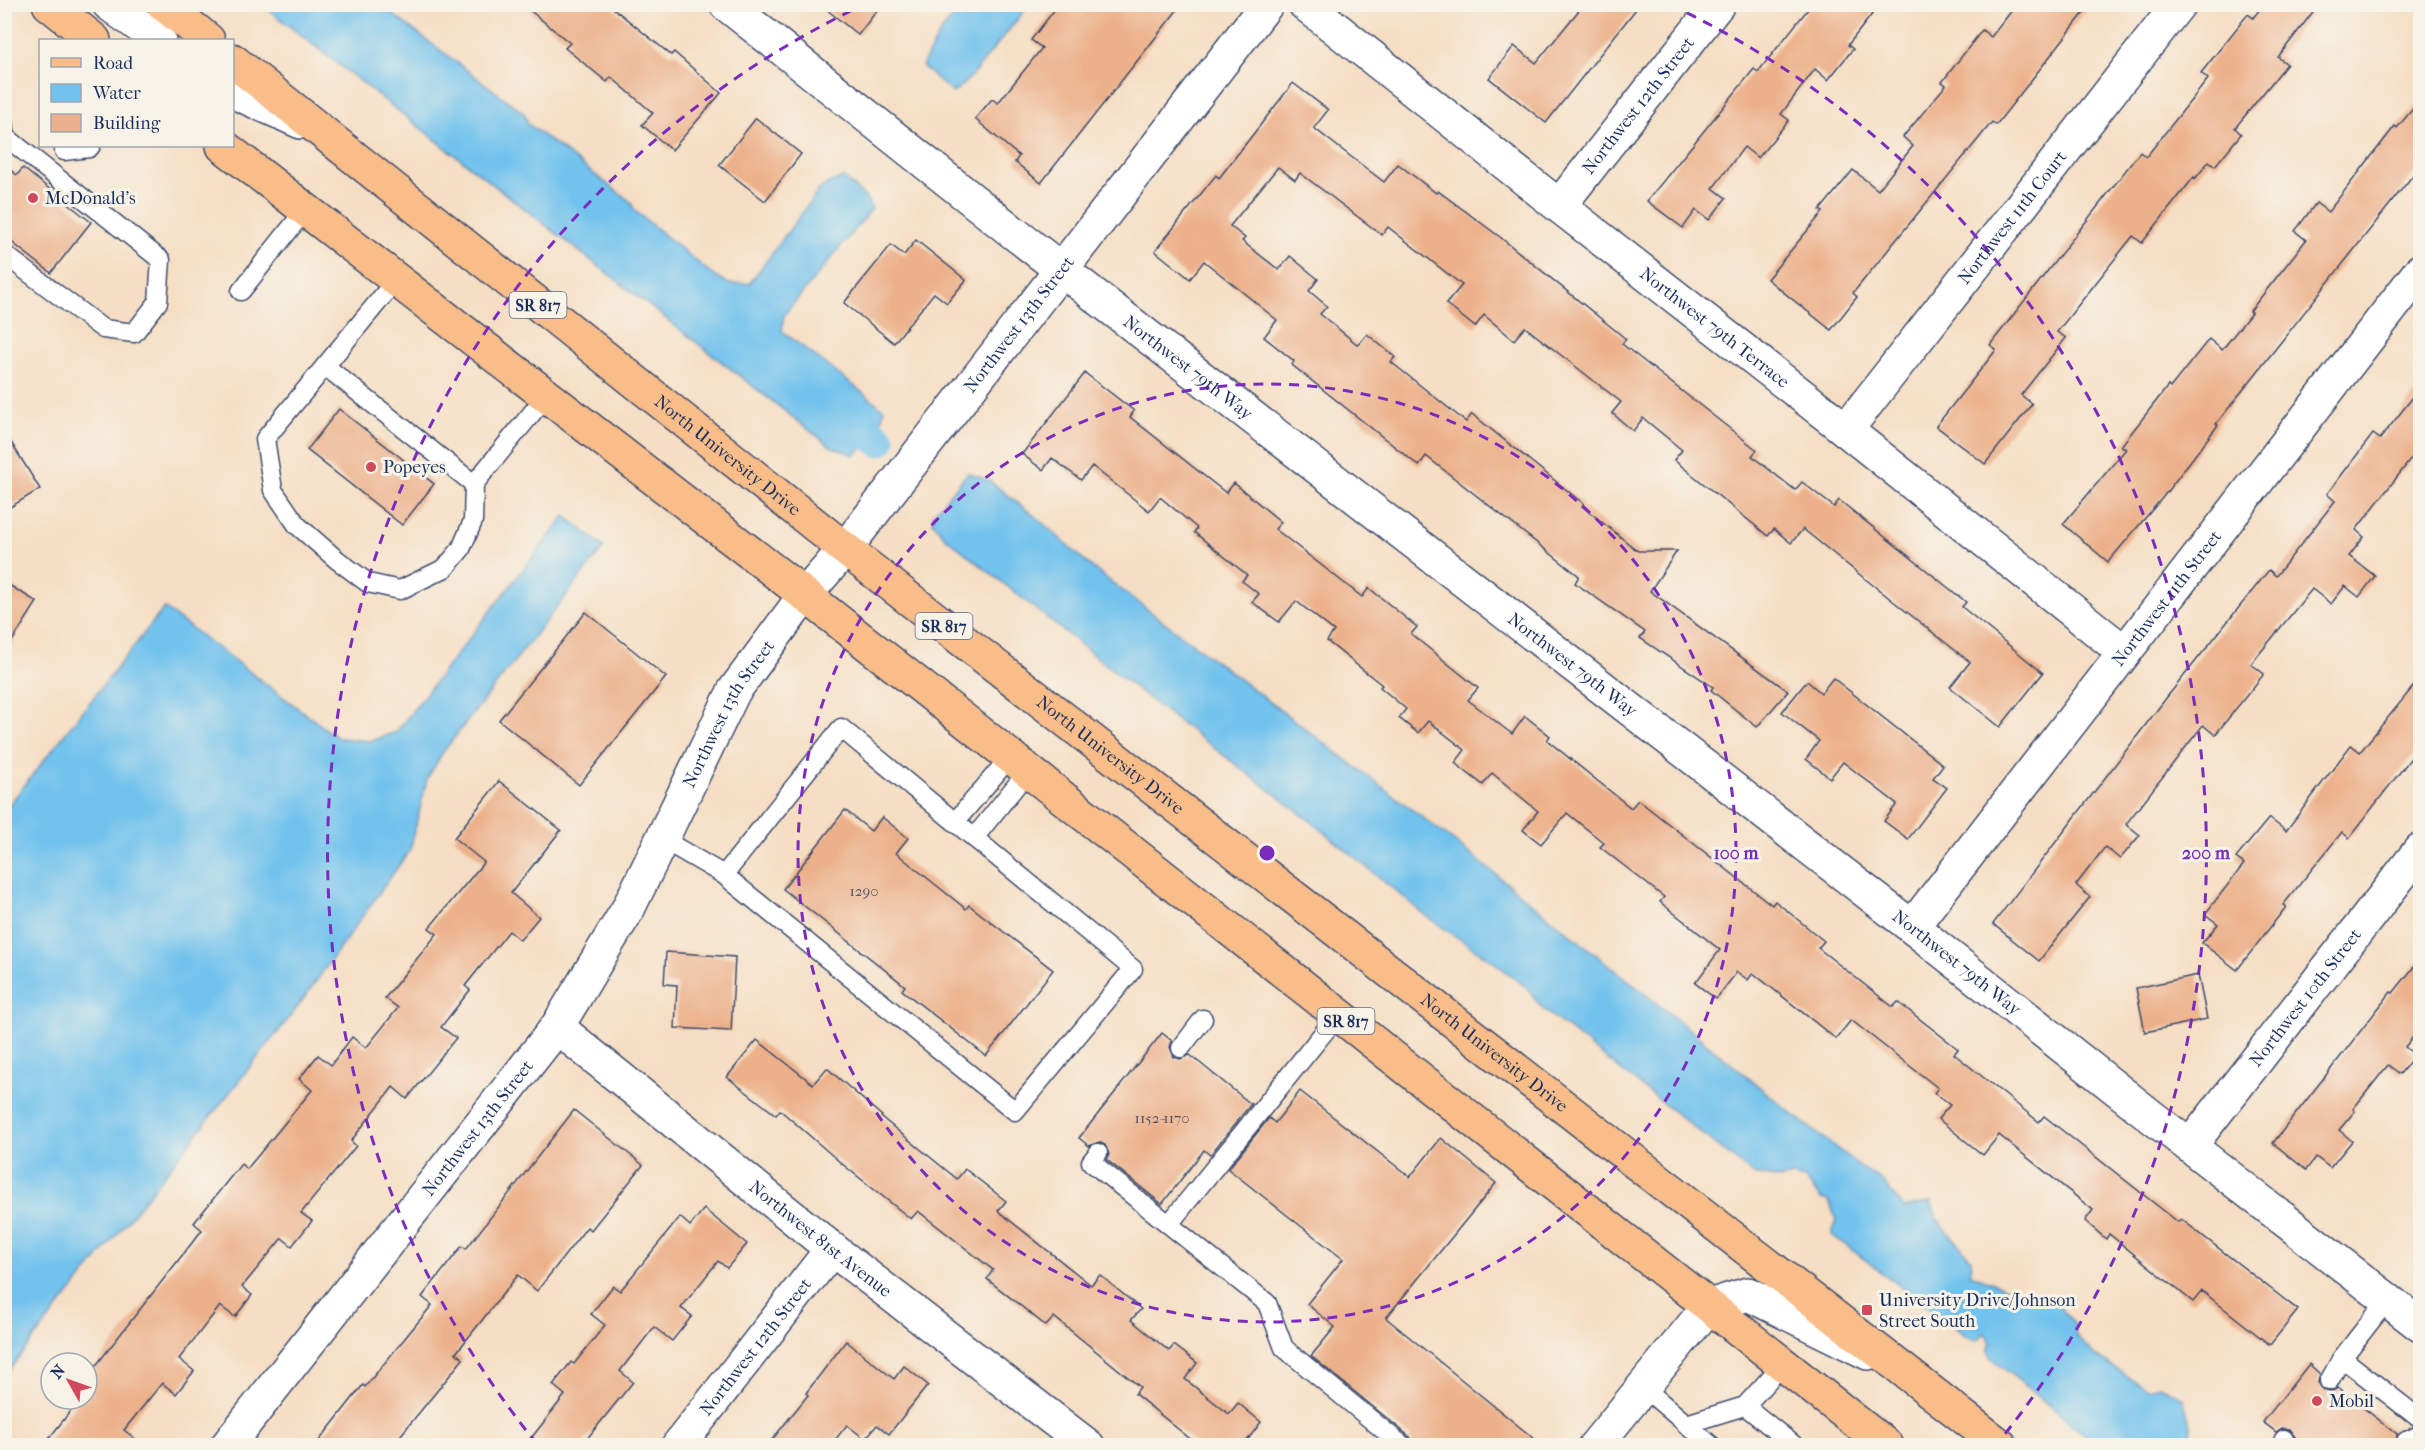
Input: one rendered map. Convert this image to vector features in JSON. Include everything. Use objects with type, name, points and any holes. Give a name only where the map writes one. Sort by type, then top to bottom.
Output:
[{"type":"main road","points":[[49,4],[93,39]]},
{"type":"main road","points":[[163,4],[207,39]]},
{"type":"main road","name":"North University Drive","points":[[234,62],[844,549],[2001,1446]]},
{"type":"main road","name":"SR 817","points":[[224,147],[805,596],[1887,1446]]},
{"type":"street","points":[[109,4],[158,39]]},
{"type":"street","name":"Northwest 79th Way","points":[[726,4],[1062,269],[1912,927],[2421,1325]]},
{"type":"street","name":"Northwest 13th Street","points":[[227,1446],[557,1027],[628,909],[734,691],[805,596],[844,549],[1267,4]]},
{"type":"street","name":"Northwest 79th Terrace","points":[[1305,4],[2124,652]]},
{"type":"street","name":"Northwest 12th Street","points":[[1559,206],[1718,4]]},
{"type":"street","name":"Northwest 11th Court","points":[[1846,430],[2179,4]]},
{"type":"street","name":"North University Drive","points":[[234,92],[319,130]]},
{"type":"street","name":"Northwest 11th Street","points":[[1912,927],[2421,271]]},
{"type":"street","name":"Northwest 10th Street","points":[[2190,1146],[2421,850]]},
{"type":"street","name":"Northwest 81st Avenue","points":[[557,1027],[832,1249],[1088,1446]]},
{"type":"street","name":"Northwest 12th Street","points":[[678,1446],[832,1249]]},
{"type":"street","name":"North University Drive","points":[[1709,1306],[1748,1294],[1909,1373]]},
{"type":"street","points":[[1595,1446],[1709,1306]]},
{"type":"lane","points":[[4,122],[6,137],[161,260],[158,302],[134,333],[103,329],[4,254]]},
{"type":"lane","points":[[64,151],[90,147]]},
{"type":"lane","points":[[242,291],[305,210]]},
{"type":"lane","points":[[396,280],[265,439],[273,490],[297,525],[336,559],[368,583],[400,590],[445,568],[461,549],[473,521],[474,484],[546,396]]},
{"type":"lane","points":[[326,366],[474,484]]},
{"type":"lane","points":[[662,839],[724,875],[1015,1111],[1133,969],[841,728],[724,875]]},
{"type":"lane","points":[[955,822],[1019,764]]},
{"type":"lane","points":[[974,838],[1019,764]]},
{"type":"lane","points":[[1169,1224],[1338,1015]]},
{"type":"lane","points":[[1181,1048],[1203,1019]]},
{"type":"lane","points":[[1098,1153],[1091,1162],[1267,1303],[1284,1348],[1403,1446]]},
{"type":"lane","points":[[2329,1381],[2342,1358],[2388,1299]]},
{"type":"lane","points":[[2342,1358],[2421,1419]]},
{"type":"lane","points":[[1686,1424],[1745,1406],[1782,1364]]},
{"type":"lane","points":[[1643,1386],[1712,1446]]},
{"type":"lane","points":[[1745,1406],[1795,1446]]},
{"type":"water","points":[[262,5],[380,5],[524,113],[528,124],[631,202],[634,210],[713,275],[729,284],[750,283],[819,190],[830,182],[844,178],[865,197],[872,209],[784,315],[782,331],[884,409],[874,435],[854,455],[830,446]]},
{"type":"water","points":[[963,5],[1029,5],[971,77],[953,93],[922,66],[940,33]]},
{"type":"water","points":[[968,473],[988,480],[1036,517],[1094,569],[1455,842],[1801,1121],[1880,1179],[1904,1208],[1931,1202],[1937,1219],[1971,1259],[1970,1274],[2034,1299],[2051,1297],[2074,1323],[2076,1337],[2096,1356],[2147,1389],[2159,1386],[2183,1398],[2191,1434],[2188,1445],[2098,1445],[1991,1358],[1988,1351],[1991,1342],[1985,1333],[1976,1340],[1968,1337],[1832,1235],[1836,1219],[1829,1201],[1821,1199],[1805,1179],[1793,1176],[1781,1179],[1753,1174],[1543,1009],[1527,988],[1491,960],[1427,917],[1312,822],[1153,702],[945,537],[933,522],[933,514]]},
{"type":"water","points":[[565,516],[604,547],[443,752],[427,779],[410,850],[296,1009],[5,1375],[5,810],[164,608],[338,738],[370,741],[396,732]]},
{"type":"building","points":[[522,4],[608,4],[671,55],[674,52],[721,93],[672,150],[642,125],[653,113],[611,77],[607,82],[565,48],[570,43]]},
{"type":"building","points":[[820,4],[882,4],[858,35]]},
{"type":"building","points":[[1059,4],[1182,4],[1041,183],[1015,162],[1019,156],[975,119],[992,99],[998,103],[1042,48],[1031,40]]},
{"type":"building","points":[[1584,4],[1640,4],[1546,123],[1489,78],[1514,46],[1536,63]]},
{"type":"building","points":[[1812,4],[1880,4],[1848,45],[1853,49],[1828,80],[1815,69],[1781,114],[1789,120],[1758,158],[1744,147],[1713,188],[1726,198],[1709,220],[1696,210],[1683,228],[1647,201],[1754,69],[1758,72]]},
{"type":"building","points":[[2017,4],[2091,4],[1996,125],[1992,122],[1853,293],[1857,297],[1831,330],[1767,279],[1823,212],[1820,210],[1853,170],[1878,190],[1913,146],[1903,137],[1946,85],[1942,82],[1982,30],[1991,37]]},
{"type":"building","points":[[2264,4],[2319,4],[2278,57],[2287,64],[2235,128],[2241,134],[2215,166],[2209,161],[2195,179],[2194,177],[2142,243],[2133,236],[2057,332],[2066,338],[2021,395],[2032,404],[1985,464],[1936,426],[1996,350],[1990,345],[2140,152],[2146,157],[2208,79],[2201,73],[2248,14],[2253,18]]},
{"type":"building","points":[[1293,83],[1328,110],[1314,128],[1337,146],[1384,182],[1398,164],[1436,193],[1438,191],[1500,237],[1626,339],[1622,344],[1757,450],[1752,456],[1795,490],[1802,482],[1834,507],[1839,500],[1966,602],[1962,607],[2043,673],[2000,727],[1950,687],[1970,662],[1803,529],[1791,543],[1774,529],[1768,536],[1674,460],[1682,450],[1643,418],[1633,431],[1612,413],[1621,402],[1525,327],[1514,340],[1484,315],[1475,327],[1446,304],[1462,285],[1388,227],[1382,235],[1300,173],[1295,180],[1278,167],[1230,226],[1245,238],[1242,241],[1279,270],[1290,256],[1318,279],[1309,291],[1327,306],[1320,314],[1358,345],[1367,334],[1395,357],[1391,362],[1466,422],[1472,414],[1584,504],[1582,506],[1638,551],[1677,551],[1650,591],[1788,691],[1757,727],[1711,690],[1713,687],[1640,638],[1645,632],[1575,583],[1579,576],[1426,456],[1419,466],[1292,365],[1294,361],[1264,337],[1277,320],[1204,261],[1190,279],[1155,251],[1216,175],[1219,178]]},
{"type":"building","points":[[2421,99],[2421,165],[2216,424],[2218,425],[2163,497],[2108,562],[2063,524],[2126,449],[2121,446],[2168,386],[2170,388],[2209,339],[2222,350],[2252,312],[2250,311],[2306,240],[2295,231],[2316,203],[2328,212],[2395,126],[2397,128]]},
{"type":"building","points":[[756,118],[801,154],[765,201],[719,165]]},
{"type":"building","name":"McDonald's","points":[[4,165],[17,175],[23,168],[91,222],[51,273],[4,236]]},
{"type":"building","points":[[916,240],[966,280],[947,303],[934,293],[894,343],[844,303],[891,245],[904,255]]},
{"type":"building","points":[[1085,373],[1134,411],[1130,417],[1226,493],[1234,483],[1281,522],[1275,529],[1362,597],[1369,588],[1417,627],[1411,634],[1478,688],[1468,700],[1512,734],[1525,716],[1550,736],[1547,740],[1631,808],[1638,800],[1772,905],[1775,901],[1824,941],[1818,948],[1893,1007],[1898,1002],[1958,1049],[1954,1054],[2039,1122],[2044,1116],[2178,1222],[2181,1219],[2298,1310],[2270,1345],[2202,1291],[2193,1302],[2109,1234],[2106,1239],[2085,1221],[2093,1210],[1999,1135],[1983,1155],[1938,1119],[1950,1105],[1934,1093],[1938,1088],[1851,1020],[1836,1039],[1753,973],[1748,980],[1737,972],[1716,999],[1695,983],[1720,950],[1660,902],[1664,897],[1600,847],[1604,843],[1567,813],[1541,844],[1523,830],[1538,811],[1492,773],[1483,785],[1455,763],[1465,750],[1428,721],[1418,733],[1399,718],[1406,709],[1380,687],[1382,685],[1327,641],[1334,631],[1296,601],[1279,622],[1252,602],[1259,594],[1242,581],[1247,575],[1194,532],[1197,528],[1160,497],[1149,511],[1092,466],[1081,480],[1052,458],[1043,470],[1022,454]]},
{"type":"building","points":[[2421,387],[2421,446],[2356,530],[2364,537],[2349,556],[2375,576],[2359,597],[2345,586],[2331,604],[2312,589],[2251,664],[2264,674],[2215,735],[2203,725],[2126,824],[2140,835],[2120,859],[2105,847],[2076,885],[2090,897],[2039,961],[1993,924],[2167,697],[2269,570],[2276,576],[2335,501],[2327,494],[2373,434],[2380,439]]},
{"type":"building","name":"Popeyes","points":[[339,409],[434,484],[402,525],[307,450]]},
{"type":"building","points":[[4,431],[40,489],[4,511]]},
{"type":"building","points":[[4,582],[37,602],[4,654]]},
{"type":"building","points":[[586,612],[666,677],[579,785],[499,720]]},
{"type":"building","points":[[2421,677],[2421,745],[2349,838],[2342,832],[2283,905],[2286,907],[2237,970],[2202,943],[2218,924],[2205,914],[2244,864],[2236,858],[2269,818],[2286,831],[2351,745],[2360,752]]},
{"type":"building","points":[[1833,678],[1943,765],[1933,778],[1947,788],[1908,839],[1884,821],[1897,804],[1843,762],[1830,778],[1806,759],[1819,741],[1782,712],[1807,681],[1821,693]]},
{"type":"building","points":[[499,781],[561,830],[511,893],[539,917],[520,940],[509,931],[465,986],[470,990],[441,1027],[456,1038],[407,1099],[393,1087],[351,1141],[356,1146],[301,1213],[312,1221],[292,1246],[282,1238],[242,1287],[252,1295],[235,1317],[220,1306],[179,1359],[194,1371],[176,1394],[162,1383],[124,1430],[144,1446],[43,1446],[71,1411],[99,1411],[99,1362],[202,1230],[194,1223],[241,1164],[247,1169],[312,1090],[299,1079],[318,1055],[331,1065],[352,1037],[366,1048],[398,1008],[385,998],[437,934],[429,928],[484,862],[454,838]]},
{"type":"building","points":[[845,810],[871,831],[882,817],[908,838],[896,853],[966,909],[969,905],[1053,970],[986,1056],[902,990],[905,986],[783,889]]},
{"type":"building","points":[[666,952],[735,957],[731,1031],[675,1028],[677,985],[664,984]]},
{"type":"building","points":[[2421,958],[2421,1027],[2405,1047],[2415,1055],[2400,1074],[2388,1065],[2353,1109],[2355,1111],[2339,1130],[2352,1141],[2330,1168],[2316,1157],[2306,1170],[2273,1143],[2391,992],[2393,993]]},
{"type":"building","points":[[2198,975],[2207,1019],[2145,1032],[2136,988]]},
{"type":"building","points":[[1162,1033],[1172,1041],[1170,1047],[1174,1057],[1180,1059],[1190,1055],[1251,1104],[1210,1155],[1204,1150],[1162,1204],[1107,1160],[1109,1154],[1105,1145],[1099,1142],[1089,1146],[1079,1138]]},
{"type":"building","points":[[757,1040],[813,1084],[827,1068],[881,1117],[957,1179],[965,1169],[1006,1201],[998,1211],[1091,1285],[1100,1275],[1141,1309],[1131,1320],[1169,1351],[1174,1345],[1197,1363],[1185,1379],[1229,1414],[1238,1403],[1261,1422],[1243,1446],[1199,1446],[1135,1394],[1140,1387],[1054,1317],[1046,1326],[987,1279],[993,1270],[918,1211],[911,1219],[780,1110],[776,1115],[727,1077]]},
{"type":"building","points":[[1300,1091],[1410,1177],[1441,1138],[1496,1183],[1386,1318],[1543,1446],[1414,1446],[1410,1437],[1311,1356],[1335,1327],[1307,1304],[1343,1259],[1228,1169],[1269,1118],[1275,1123]]},
{"type":"building","points":[[574,1110],[643,1165],[591,1230],[587,1227],[537,1291],[518,1275],[456,1353],[463,1359],[392,1446],[315,1446],[363,1385],[365,1387],[432,1305],[422,1297],[462,1246],[466,1249]]},
{"type":"building","points":[[704,1209],[747,1244],[727,1268],[718,1261],[681,1308],[692,1316],[672,1341],[654,1327],[620,1371],[633,1382],[581,1446],[525,1446],[565,1395],[553,1385],[571,1362],[574,1364],[605,1325],[591,1314],[613,1286],[620,1291],[680,1217],[690,1226]]},
{"type":"building","points":[[846,1341],[894,1379],[904,1366],[928,1385],[889,1434],[877,1425],[865,1439],[847,1425],[830,1446],[767,1446],[808,1395],[806,1393]]},
{"type":"building","name":"Mobil","points":[[2309,1364],[2320,1374],[2318,1382],[2323,1390],[2330,1392],[2338,1388],[2397,1434],[2396,1446],[2293,1446],[2295,1437],[2289,1429],[2282,1428],[2276,1432],[2263,1422]]},
{"type":"waterway","points":[[839,409],[879,440]]},
{"type":"place","name":"McDonald's","points":[[33,198]]},
{"type":"place","name":"Popeyes","points":[[371,467]]},
{"type":"place","name":"University Drive/Johnson Street South","points":[[1867,1310]]},
{"type":"place","name":"Mobil","points":[[2317,1401]]}]
